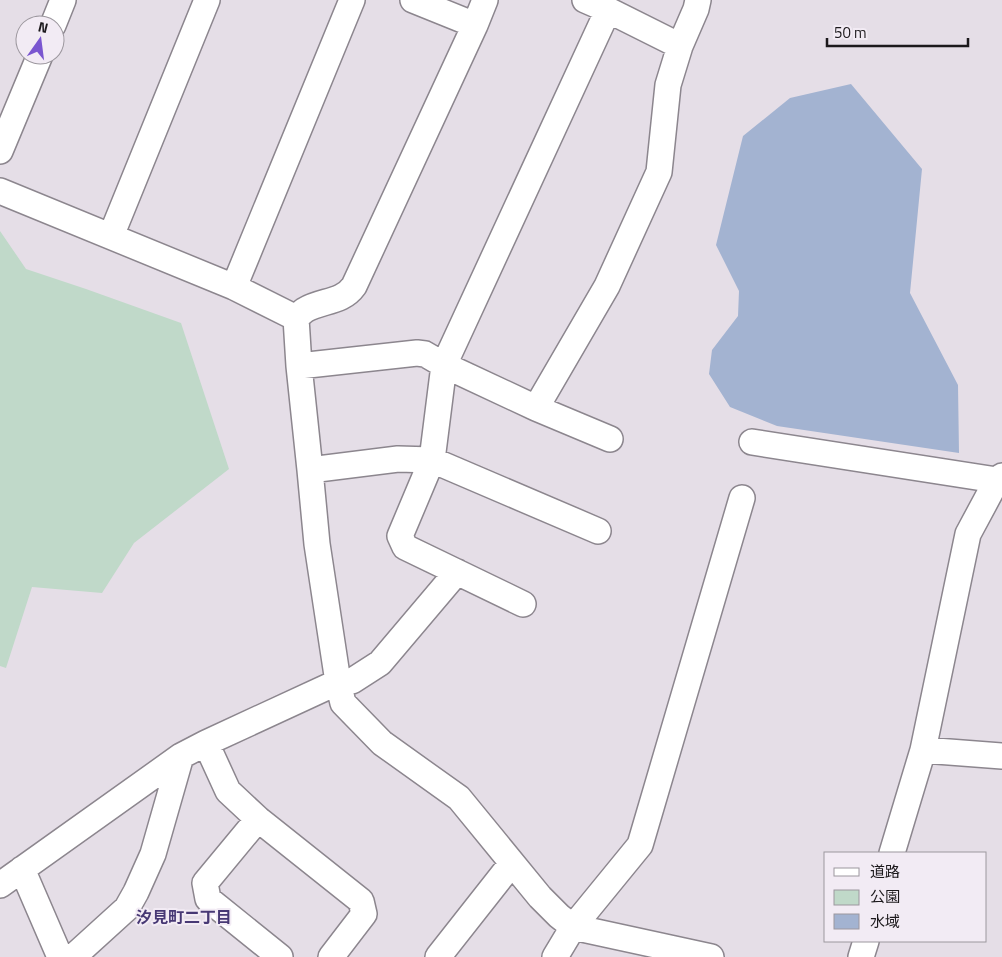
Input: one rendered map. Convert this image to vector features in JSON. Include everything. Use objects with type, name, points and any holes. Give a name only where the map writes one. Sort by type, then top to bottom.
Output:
[{"type":"street","points":[[57,15],[63,0]]},
{"type":"street","points":[[111,236],[207,0]]},
{"type":"street","points":[[234,288],[352,0]]},
{"type":"street","points":[[413,0],[475,25]]},
{"type":"street","points":[[296,318],[314,306],[343,297],[354,286],[486,0]]},
{"type":"street","points":[[585,0],[680,46]]},
{"type":"street","points":[[536,408],[607,286],[659,172],[668,85],[680,46],[698,0]]},
{"type":"street","points":[[523,604],[405,547],[400,536],[432,460],[444,365],[608,10]]},
{"type":"street","points":[[0,151],[36,65]]},
{"type":"street","points":[[0,191],[234,288],[296,318]]},
{"type":"street","points":[[296,318],[317,544],[338,682],[343,703],[382,743],[460,798],[540,897],[573,927],[711,957]]},
{"type":"street","points":[[299,366],[417,353],[425,354],[444,365],[536,408],[610,439]]},
{"type":"street","points":[[752,442],[1000,479],[968,534],[923,750],[892,852]]},
{"type":"street","points":[[310,470],[398,459],[432,460],[598,531]]},
{"type":"street","points":[[554,957],[573,927],[640,845],[742,498]]},
{"type":"street","points":[[0,885],[181,756],[206,742],[338,682],[352,681],[380,663],[457,572]]},
{"type":"street","points":[[206,742],[228,792],[258,819],[361,901],[364,914],[331,957]]},
{"type":"street","points":[[923,750],[1002,756]]},
{"type":"street","points":[[73,957],[127,908],[136,892],[153,854],[181,756]]},
{"type":"street","points":[[258,819],[205,883],[208,898],[280,957]]},
{"type":"street","points":[[438,957],[512,863]]},
{"type":"street","points":[[22,868],[60,957]]},
{"type":"street","points":[[861,957],[866,942]]},
{"type":"green space","points":[[0,231],[26,269],[181,323],[229,469],[134,543],[102,593],[32,587],[6,668],[0,666]]},
{"type":"water","points":[[851,84],[922,169],[910,293],[958,385],[959,453],[777,426],[730,407],[709,374],[712,350],[738,316],[739,291],[716,245],[743,136],[790,98]]},
{"type":"district","name":"汐見町二丁目","points":[[184,917]]}]
